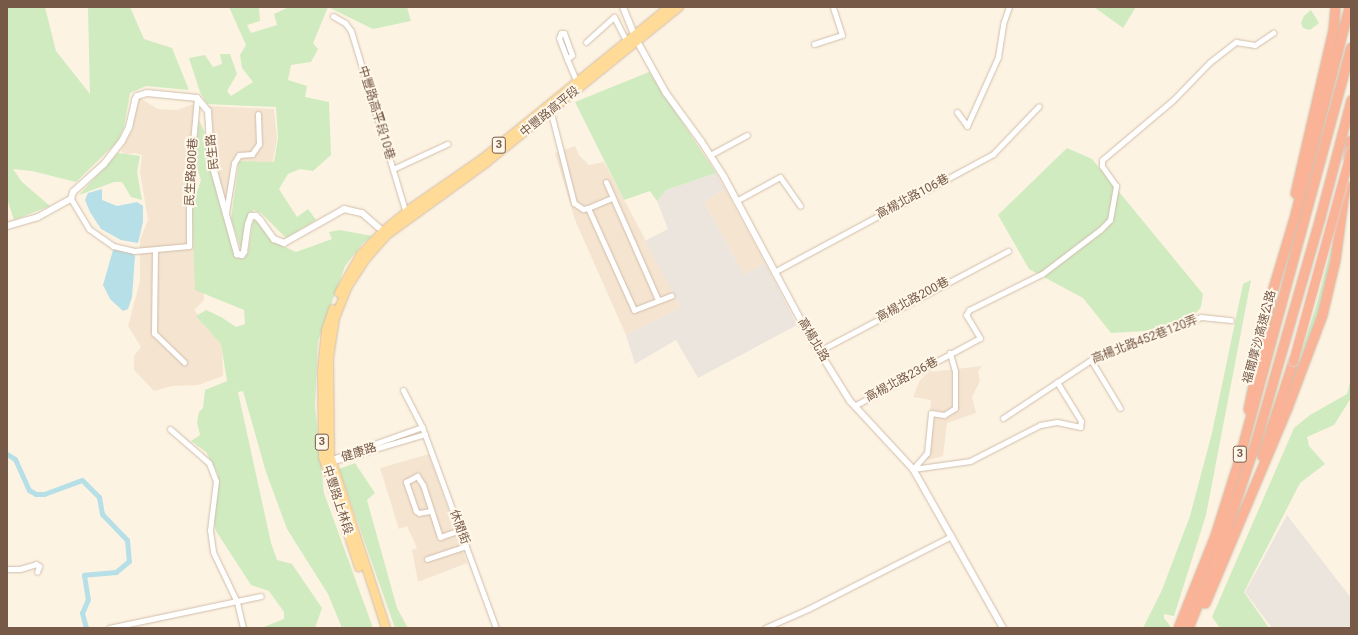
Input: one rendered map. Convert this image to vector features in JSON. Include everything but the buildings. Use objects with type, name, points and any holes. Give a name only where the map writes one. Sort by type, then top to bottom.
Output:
[{"type":"highway","points":[[1330,40],[1335,7]]},
{"type":"highway","points":[[1284,248],[1330,40],[1339,7]]},
{"type":"highway","points":[[1238,462],[1273,288],[1318,127],[1349,7]]},
{"type":"highway","name":"福爾摩沙高速公路","points":[[1178,628],[1215,535],[1238,462],[1351,47]]},
{"type":"highway","name":"福爾摩沙高速公路","points":[[1188,628],[1218,553],[1255,444],[1318,224],[1351,100]]},
{"type":"highway","points":[[1193,628],[1287,408],[1322,315],[1335,260],[1351,140]]},
{"type":"highway","points":[[1248,499],[1293,361],[1351,151]]},
{"type":"main road","name":"中豐路高平段","points":[[363,257],[385,233],[407,215],[486,163],[547,110],[636,37],[669,7]]},
{"type":"main road","name":"中豐路高平段","points":[[547,110],[577,82],[627,42],[679,7]]},
{"type":"main road","name":"中豐路上林段","points":[[363,257],[348,286],[335,318],[325,369],[322,437],[380,628]]},
{"type":"main road","name":"中豐路上林段","points":[[329,461],[386,628]]},
{"type":"street","name":"高楊北路","points":[[623,7],[636,37],[666,93],[710,155],[819,351],[854,406],[913,469],[1003,628]]},
{"type":"street","points":[[814,44],[842,35],[833,7]]},
{"type":"street","points":[[958,112],[967,126],[998,57],[1002,24],[1008,7]]},
{"type":"street","name":"中豐路高平段10巷","points":[[333,16],[345,23],[351,31],[407,215]]},
{"type":"street","points":[[586,42],[614,17],[627,42]]},
{"type":"street","name":"高楊北路236巷","points":[[854,406],[980,338],[966,315],[969,310],[1042,274],[1100,230],[1110,220],[1116,186],[1102,166],[1102,160],[1173,100],[1210,62],[1236,42],[1255,45],[1273,33]]},
{"type":"street","points":[[568,59],[577,82]]},
{"type":"street","points":[[7,226],[38,217],[71,199],[73,192],[104,164],[122,141],[129,127],[137,96],[147,93],[197,98]]},
{"type":"street","name":"民生路","points":[[197,98],[208,112],[211,160],[235,252],[239,255],[246,248],[248,224],[251,216],[256,216],[274,239],[284,243],[344,209],[362,213],[385,233]]},
{"type":"street","name":"民生路800巷","points":[[155,250],[188,246],[189,186],[197,98]]},
{"type":"street","name":"高楊北路106巷","points":[[774,272],[994,154],[1039,106]]},
{"type":"street","points":[[547,110],[572,198],[586,208],[634,310],[671,296]]},
{"type":"street","points":[[225,218],[234,163],[239,155],[252,154],[259,144],[258,114]]},
{"type":"street","points":[[710,155],[747,135]]},
{"type":"street","points":[[392,169],[447,144]]},
{"type":"street","points":[[736,201],[780,177],[800,206]]},
{"type":"street","points":[[606,182],[611,198],[658,300]]},
{"type":"street","points":[[586,208],[611,198]]},
{"type":"street","points":[[71,199],[89,229],[106,242],[134,251],[155,250],[154,333],[184,362]]},
{"type":"street","name":"高楊北路200巷","points":[[819,351],[1008,250]]},
{"type":"street","name":"高楊北路452巷120弄","points":[[1003,418],[1091,360],[1201,317],[1231,320]]},
{"type":"street","points":[[913,469],[927,453],[931,413],[944,415],[955,408],[955,370],[950,354]]},
{"type":"street","points":[[1091,360],[1120,408]]},
{"type":"street","points":[[913,469],[970,461],[1040,425],[1057,422],[1080,427],[1081,421],[1057,382]]},
{"type":"street","name":"休閒街","points":[[403,390],[422,427],[496,628]]},
{"type":"street","name":"健康路","points":[[329,461],[422,427]]},
{"type":"street","points":[[170,429],[197,450],[212,469],[216,481],[210,530],[213,552],[237,602],[243,628]]},
{"type":"street","name":"健康路","points":[[329,461],[424,434]]},
{"type":"street","points":[[430,511],[419,513],[416,511],[406,482],[418,476],[423,485],[430,511],[440,537],[460,530]]},
{"type":"street","points":[[765,628],[808,609],[951,536]]},
{"type":"street","points":[[427,558],[466,546]]},
{"type":"street","points":[[7,569],[20,569],[36,564],[40,566],[38,572]]},
{"type":"street","points":[[109,628],[261,596]]},
{"type":"shaded area","points":[[140,98],[158,109],[177,110],[193,104],[198,107],[189,179],[188,246],[199,246],[204,300],[194,310],[222,344],[223,376],[198,385],[172,386],[154,391],[134,370],[134,356],[141,347],[128,326],[140,281],[140,240],[148,220],[140,172],[142,155],[134,153],[125,155],[121,151],[132,130],[135,103]]},
{"type":"shaded area","points":[[209,106],[274,109],[277,139],[272,165],[238,160],[229,219],[218,182]]},
{"type":"shaded area","points":[[575,146],[579,155],[589,165],[604,162],[681,307],[626,335],[575,220],[555,153]]},
{"type":"shaded area","points":[[716,173],[725,189],[704,202],[744,275],[765,263],[797,325],[698,378],[676,340],[635,364],[626,335],[681,307],[645,241],[668,229],[657,201],[666,190]]},
{"type":"shaded area","points":[[725,189],[765,263],[744,275],[704,202]]},
{"type":"shaded area","points":[[982,366],[978,371],[980,381],[972,397],[976,413],[947,423],[943,456],[925,461],[931,400],[913,397],[920,380],[929,372]]},
{"type":"shaded area","points":[[429,454],[467,563],[418,582],[412,550],[417,548],[407,526],[399,529],[380,468]]},
{"type":"shaded area","points":[[1287,515],[1351,598],[1351,628],[1272,628],[1245,592]]},
{"type":"green space","points":[[7,7],[45,7],[56,51],[90,94],[88,7],[130,7],[144,39],[172,48],[189,90],[146,86],[130,93],[124,127],[118,141],[76,182],[32,171],[13,169],[22,182],[50,206],[14,220],[7,199]]},
{"type":"green space","points":[[229,7],[259,7],[260,21],[247,25],[251,33],[277,25],[274,14],[289,7],[328,7],[313,43],[318,49],[311,62],[291,65],[288,80],[307,86],[305,97],[329,102],[331,155],[313,171],[300,169],[288,174],[279,189],[297,217],[308,209],[316,220],[286,238],[261,213],[253,210],[241,249],[231,219],[239,161],[274,162],[278,138],[276,107],[207,104],[200,92],[189,58],[205,55],[213,67],[222,64],[220,54],[230,54],[237,74],[227,91],[231,96],[253,82],[242,68],[240,55],[246,45]]},
{"type":"green space","points":[[328,7],[407,7],[411,21],[373,29]]},
{"type":"green space","points":[[1094,7],[1136,7],[1123,28]]},
{"type":"green space","points":[[1311,10],[1319,23],[1310,30],[1303,28],[1301,23],[1304,16]]},
{"type":"green space","points":[[649,72],[716,173],[666,190],[657,201],[650,191],[624,200],[575,102]]},
{"type":"green space","points":[[199,120],[205,133],[219,202],[237,255],[248,253],[253,221],[260,221],[283,246],[296,252],[332,239],[329,232],[340,230],[372,236],[362,244],[345,266],[318,341],[315,406],[324,493],[373,628],[342,628],[328,594],[287,529],[266,472],[243,391],[238,392],[271,543],[277,560],[292,564],[322,608],[315,628],[261,628],[284,619],[284,612],[269,591],[251,585],[216,531],[213,519],[218,474],[206,452],[191,441],[200,435],[197,422],[199,412],[203,408],[205,390],[227,381],[221,344],[196,316],[206,310],[221,317],[236,327],[245,324],[244,310],[195,290],[192,206],[201,180],[195,161]]},
{"type":"green space","points":[[1067,148],[1092,159],[1203,294],[1201,307],[1189,321],[1144,331],[1111,333],[1083,298],[1029,269],[998,215]]},
{"type":"green space","points":[[118,153],[140,156],[137,172],[142,200],[131,197],[122,182],[114,182],[79,195]]},
{"type":"green space","points":[[1334,237],[1324,298],[1275,429],[1316,307]]},
{"type":"green space","points":[[1251,280],[1206,515],[1174,616],[1164,614],[1164,618],[1171,627],[1143,628],[1162,590],[1190,516],[1212,433],[1243,284]]},
{"type":"green space","points":[[1351,378],[1351,398],[1334,425],[1307,437],[1309,446],[1325,464],[1300,483],[1244,592],[1269,628],[1220,628],[1212,617],[1294,428],[1310,415],[1347,394]]},
{"type":"green space","points":[[355,463],[375,493],[367,500],[397,608],[408,628],[395,628],[339,469]]},
{"type":"water","points":[[102,189],[102,200],[117,206],[137,202],[143,206],[143,222],[138,243],[121,240],[101,229],[90,212],[85,200],[88,193]]},
{"type":"water","points":[[119,249],[131,251],[135,256],[132,297],[128,309],[123,311],[110,299],[103,285],[113,250]]},
{"type":"waterway","points":[[7,454],[15,459],[29,490],[36,494],[44,494],[82,480],[99,497],[102,514],[127,540],[129,561],[116,572],[84,575],[88,599],[82,613],[86,628]]}]
